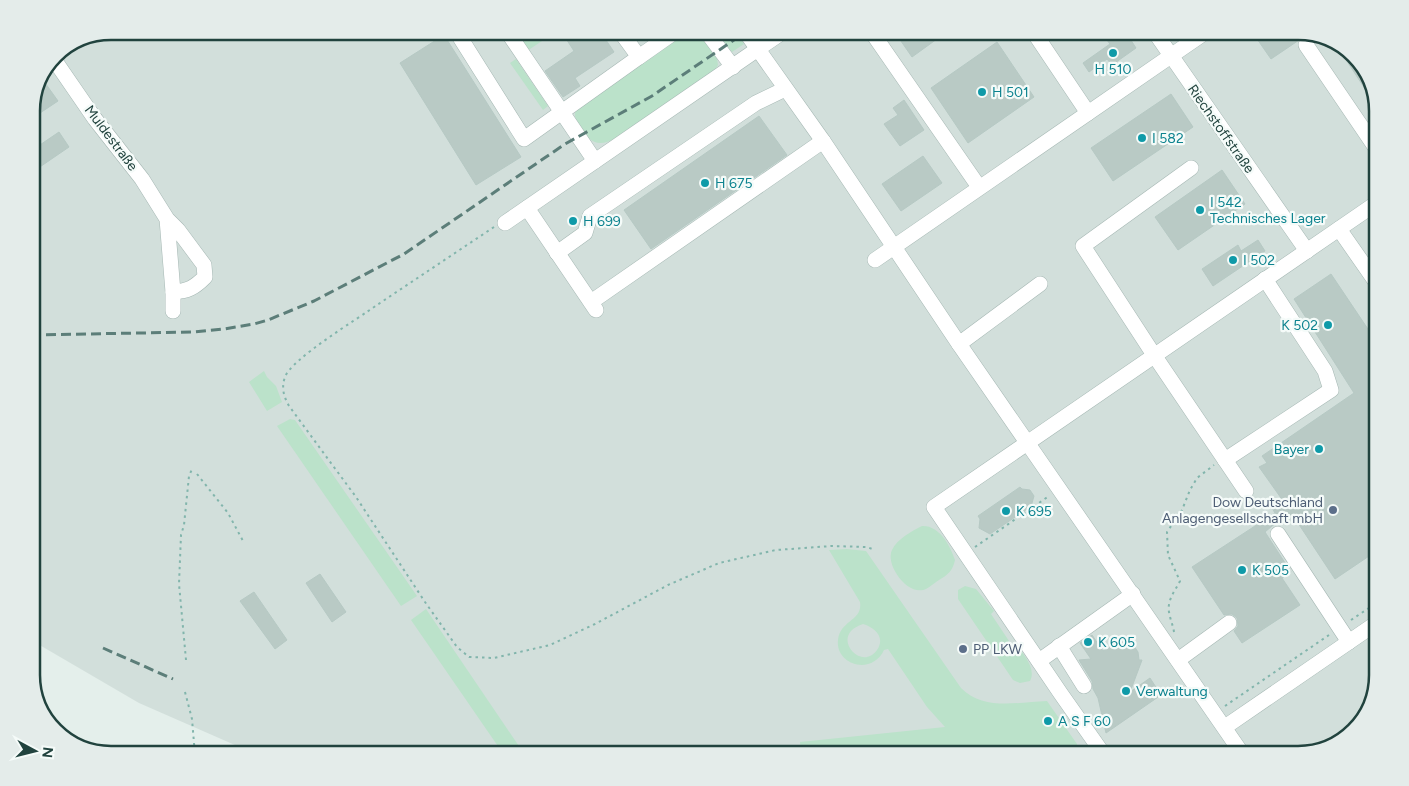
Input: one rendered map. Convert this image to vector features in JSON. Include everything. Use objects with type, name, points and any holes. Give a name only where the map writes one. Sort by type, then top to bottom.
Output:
[{"type":"street","points":[[462,40],[524,139],[664,40]]},
{"type":"street","points":[[514,40],[596,161]]},
{"type":"street","points":[[626,40],[639,58]]},
{"type":"street","points":[[713,40],[733,67]]},
{"type":"street","points":[[505,224],[733,67],[750,40]]},
{"type":"street","points":[[752,40],[1225,727],[1236,746]]},
{"type":"street","points":[[877,40],[979,187]]},
{"type":"street","points":[[1039,40],[1088,113]]},
{"type":"street","name":"Riechstoffstraße","points":[[1160,40],[1307,251]]},
{"type":"street","points":[[875,260],[1194,40]]},
{"type":"street","points":[[1306,45],[1369,138]]},
{"type":"street","name":"Muldestraße","points":[[58,65],[95,119],[142,179],[167,219],[178,230],[204,266],[205,277],[195,287],[184,291],[173,292],[167,219]]},
{"type":"street","points":[[557,253],[585,233],[590,216],[756,103],[785,89]]},
{"type":"street","points":[[527,208],[594,306],[823,141]]},
{"type":"street","points":[[1191,168],[1083,246],[1154,355],[1246,490]]},
{"type":"street","points":[[1098,746],[934,506],[1369,208]]},
{"type":"street","points":[[1339,228],[1369,272]]},
{"type":"street","points":[[1224,459],[1331,390],[1325,370],[1265,279]]},
{"type":"street","points":[[960,344],[1040,284]]},
{"type":"street","points":[[173,292],[174,311]]},
{"type":"street","points":[[1278,534],[1349,642]]},
{"type":"street","points":[[1036,657],[1059,646],[1133,594]]},
{"type":"street","points":[[994,595],[999,613],[1021,646],[1036,657]]},
{"type":"street","points":[[1178,660],[1229,623]]},
{"type":"street","points":[[1225,727],[1369,628]]},
{"type":"street","points":[[1059,646],[1084,686]]},
{"type":"path","points":[[505,224],[502,221],[338,331],[297,361],[285,376],[283,386],[283,395],[289,406],[356,497],[457,647],[469,657],[494,658],[550,645],[596,624],[668,585],[719,563],[776,550],[832,546],[867,547],[875,550]]},
{"type":"path","points":[[1167,644],[1175,636],[1169,606],[1172,594],[1180,581],[1168,555],[1167,532],[1182,510],[1197,478],[1224,459]]},
{"type":"path","points":[[186,660],[179,584],[181,535],[184,525],[189,476],[192,469]]},
{"type":"path","points":[[197,474],[228,513],[243,541]]},
{"type":"path","points":[[966,554],[1060,489]]},
{"type":"path","points":[[1215,713],[1369,608]]},
{"type":"path","points":[[185,692],[192,719],[194,746]]},
{"type":"shaded area","points":[[111,40],[1298,40],[1317,42],[1334,49],[1360,75],[1367,92],[1369,106],[1369,675],[1367,694],[1360,711],[1334,737],[1317,744],[1298,746],[237,746],[139,703],[40,645],[40,106],[42,92],[47,79],[64,58],[75,49],[97,41]]},
{"type":"green space","points":[[520,40],[544,40],[527,51]]},
{"type":"green space","points":[[677,40],[705,40],[717,58],[718,65],[715,70],[610,141],[600,143],[588,137],[576,119],[576,110]]},
{"type":"green space","points":[[723,40],[741,40],[744,44],[732,52]]},
{"type":"green space","points":[[516,59],[548,106],[543,110],[510,63]]},
{"type":"green space","points":[[264,371],[276,386],[282,402],[267,411],[249,382]]},
{"type":"green space","points":[[290,419],[295,420],[417,596],[401,606],[277,426]]},
{"type":"green space","points":[[922,526],[939,532],[947,542],[955,560],[950,572],[945,576],[923,590],[916,590],[898,577],[894,570],[891,556],[897,542]]},
{"type":"green space","points":[[829,550],[866,551],[961,688],[980,700],[1001,704],[1047,701],[1077,746],[800,746],[800,742],[945,727],[927,707],[888,649],[884,650],[871,663],[863,665],[848,661],[842,656],[838,640],[840,633],[858,613],[860,602]],"holes":[[[863,624],[875,630],[880,641],[877,650],[870,656],[856,655],[848,643],[848,636],[853,629]]]},
{"type":"green space","points":[[965,586],[976,589],[994,611],[991,614],[1011,644],[1015,642],[1025,656],[1032,671],[1030,681],[1020,683],[1013,680],[958,599],[958,590]]},
{"type":"green space","points":[[426,609],[519,746],[498,746],[411,620]]},
{"type":"building","points":[[436,40],[447,40],[521,157],[476,185],[400,63]]},
{"type":"building","points":[[567,40],[606,40],[614,52],[575,78],[580,86],[563,97],[545,71],[574,51]]},
{"type":"building","points":[[900,40],[936,40],[912,57]]},
{"type":"building","name":"H 510","points":[[1107,40],[1131,40],[1136,48],[1112,65],[1107,59],[1089,72],[1083,63],[1110,44]]},
{"type":"building","points":[[1258,40],[1299,40],[1271,59]]},
{"type":"building","name":"H 501","points":[[997,42],[1034,97],[968,143],[931,88]]},
{"type":"building","points":[[1345,59],[1360,75],[1367,92]]},
{"type":"building","points":[[45,83],[58,101],[40,113],[42,92]]},
{"type":"building","name":"I 582","points":[[1171,94],[1193,127],[1113,181],[1091,148]]},
{"type":"building","points":[[904,100],[924,130],[900,146],[884,124],[898,115],[893,108]]},
{"type":"building","name":"H 675","points":[[759,116],[787,155],[651,249],[624,210]]},
{"type":"building","points":[[59,132],[69,147],[40,167],[40,145]]},
{"type":"building","points":[[923,156],[942,183],[901,211],[882,184]]},
{"type":"building","name":"I 542 Technisches Lager","points":[[1222,170],[1245,204],[1178,250],[1155,217]]},
{"type":"building","name":"I 502","points":[[1258,240],[1265,251],[1213,286],[1202,269],[1238,245],[1241,251]]},
{"type":"building","points":[[1331,274],[1369,331],[1369,556],[1335,579],[1292,514],[1272,526],[1265,532],[1291,572],[1282,578],[1300,605],[1242,643],[1234,631],[1238,626],[1237,618],[1232,614],[1224,615],[1192,567],[1275,513],[1270,505],[1281,498],[1259,467],[1267,463],[1262,456],[1354,393],[1294,299]]},
{"type":"building","name":"K 695","points":[[1020,487],[1030,490],[1034,496],[1033,505],[990,534],[979,528],[980,519],[978,516]]},
{"type":"building","points":[[320,574],[346,612],[332,622],[306,583]]},
{"type":"building","points":[[254,592],[287,640],[275,649],[240,601]]},
{"type":"building","name":"Verwaltung","points":[[1092,635],[1103,651],[1116,642],[1125,642],[1134,646],[1138,652],[1139,660],[1142,660],[1130,692],[1150,678],[1161,695],[1106,733],[1092,681],[1079,660],[1091,659],[1080,643]]},
{"type":"railway","points":[[40,335],[194,332],[224,329],[268,320],[314,301],[404,254],[565,144],[652,96],[734,40]]},
{"type":"railway","points":[[103,648],[173,679]]},
{"type":"place","name":"H 510","points":[[1113,53]]},
{"type":"place","name":"H 501","points":[[982,92]]},
{"type":"place","name":"I 582","points":[[1142,138]]},
{"type":"place","name":"H 675","points":[[705,183]]},
{"type":"place","name":"I 542 Technisches Lager","points":[[1200,210]]},
{"type":"place","name":"H 699","points":[[573,221]]},
{"type":"place","name":"I 502","points":[[1233,260]]},
{"type":"place","name":"K 502","points":[[1328,325]]},
{"type":"place","name":"Bayer","points":[[1319,449]]},
{"type":"place","name":"Dow Deutschland Anlagengesellschaft mbH","points":[[1333,510]]},
{"type":"place","name":"K 695","points":[[1006,511]]},
{"type":"place","name":"K 505","points":[[1242,570]]},
{"type":"place","name":"K 605","points":[[1088,642]]},
{"type":"place","name":"PP LKW","points":[[963,649]]},
{"type":"place","name":"Verwaltung","points":[[1126,691]]},
{"type":"place","name":"A S F 60","points":[[1048,721]]}]
